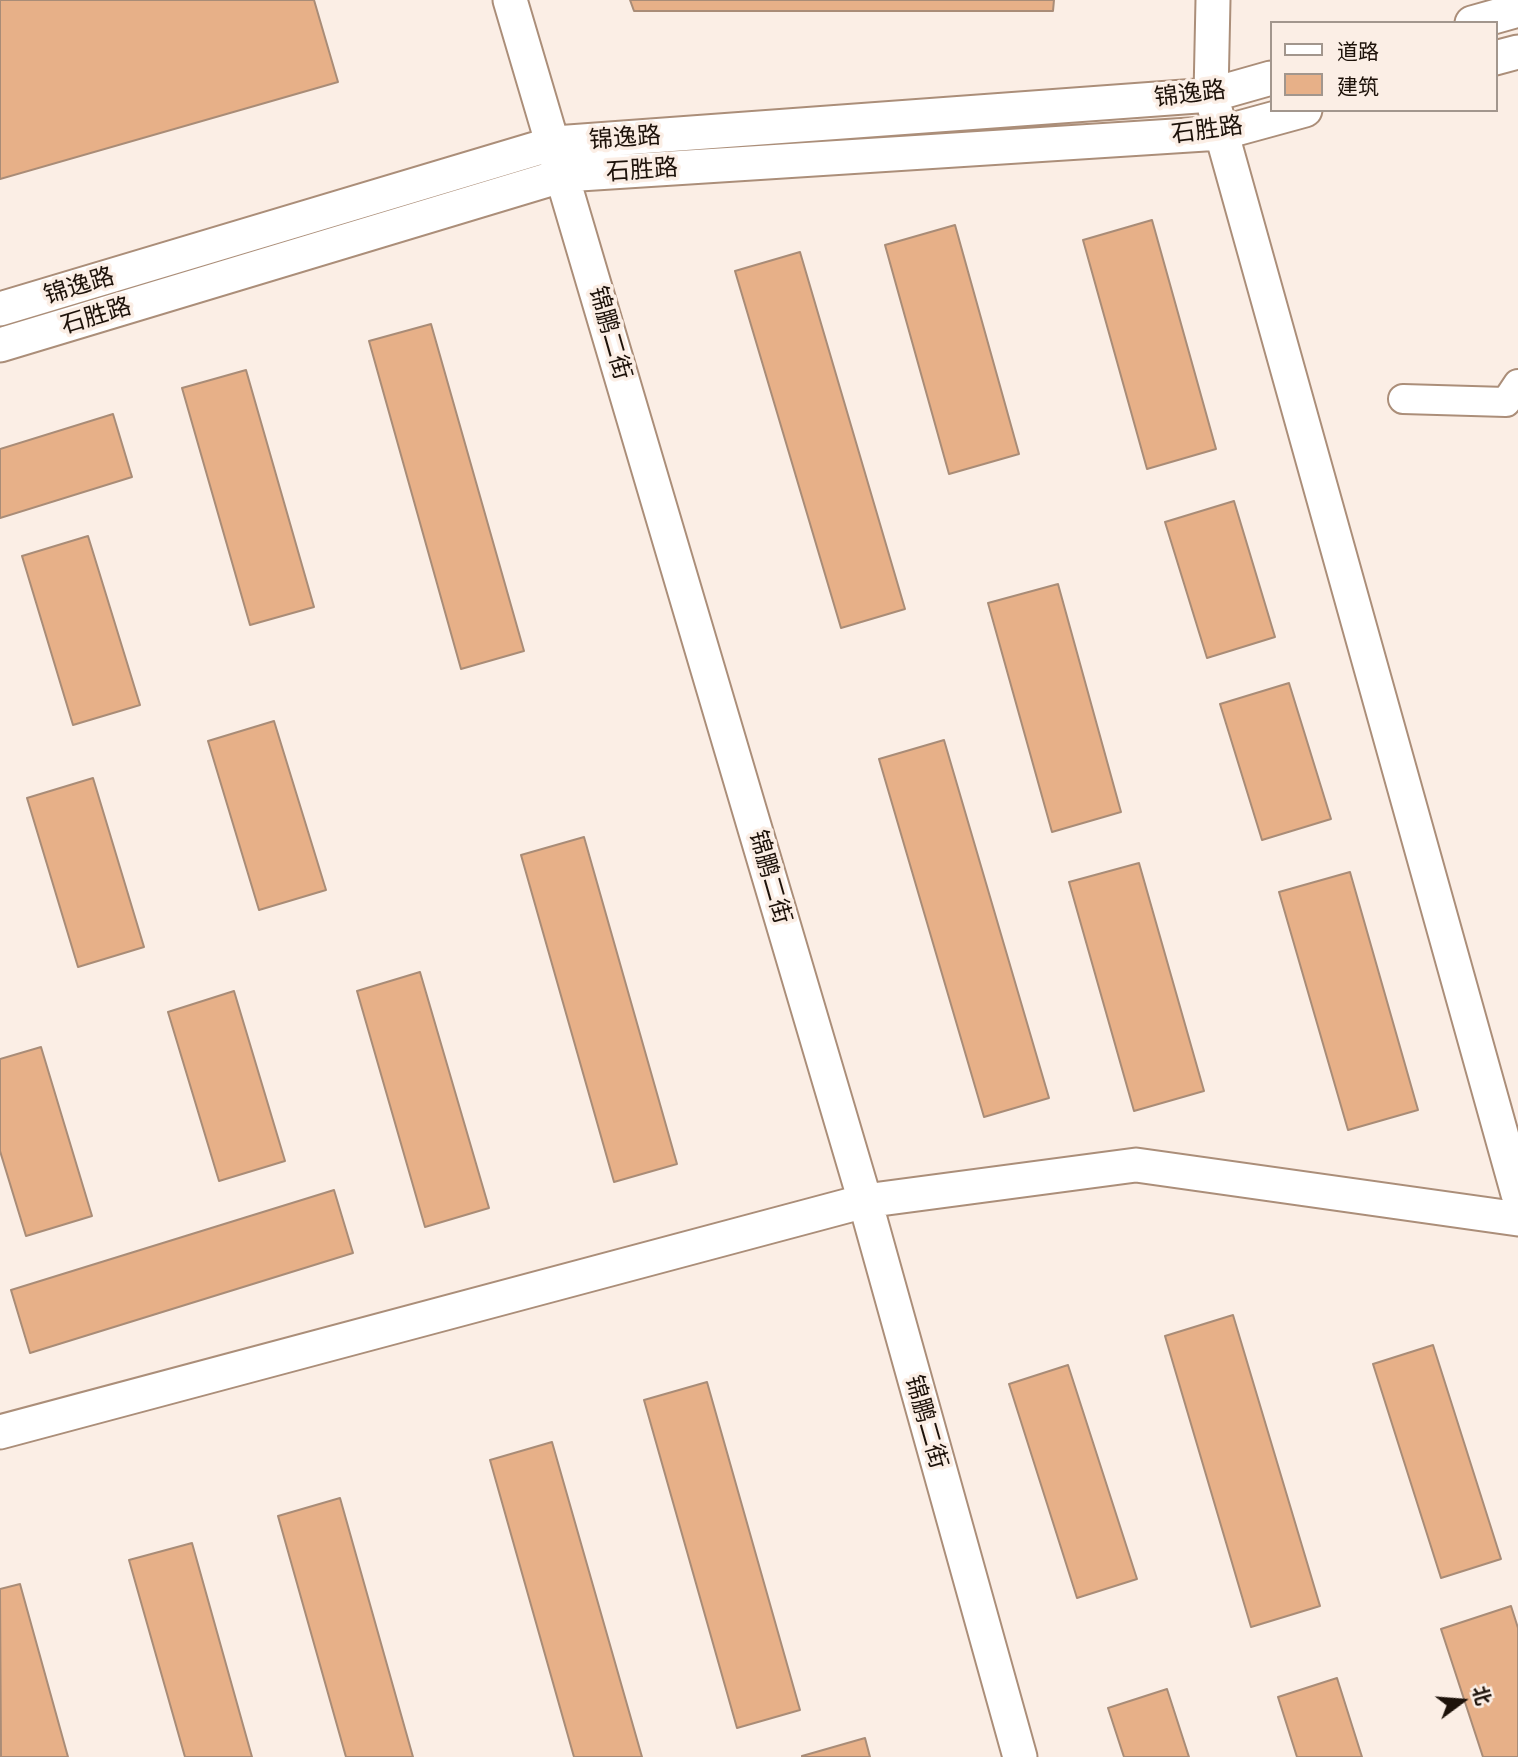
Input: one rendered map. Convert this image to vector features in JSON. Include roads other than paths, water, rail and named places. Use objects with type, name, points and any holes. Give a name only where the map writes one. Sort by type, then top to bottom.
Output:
[{"type":"street","name":"锦鹏二街","points":[[510,0],[555,143],[865,1201],[1020,1757]]},
{"type":"street","points":[[1213,0],[1211,95],[1518,1194]]},
{"type":"street","points":[[1479,21],[1518,10]]},
{"type":"street","points":[[1497,57],[1518,52]]},
{"type":"street","name":"锦逸路","points":[[0,309],[555,143],[1211,95],[1270,78]]},
{"type":"street","name":"石胜路","points":[[0,345],[564,175],[1221,133],[1298,112]]},
{"type":"street","points":[[1403,399],[1506,402],[1518,384]]},
{"type":"street","points":[[0,1432],[865,1201],[1136,1165],[1518,1219]]}]
